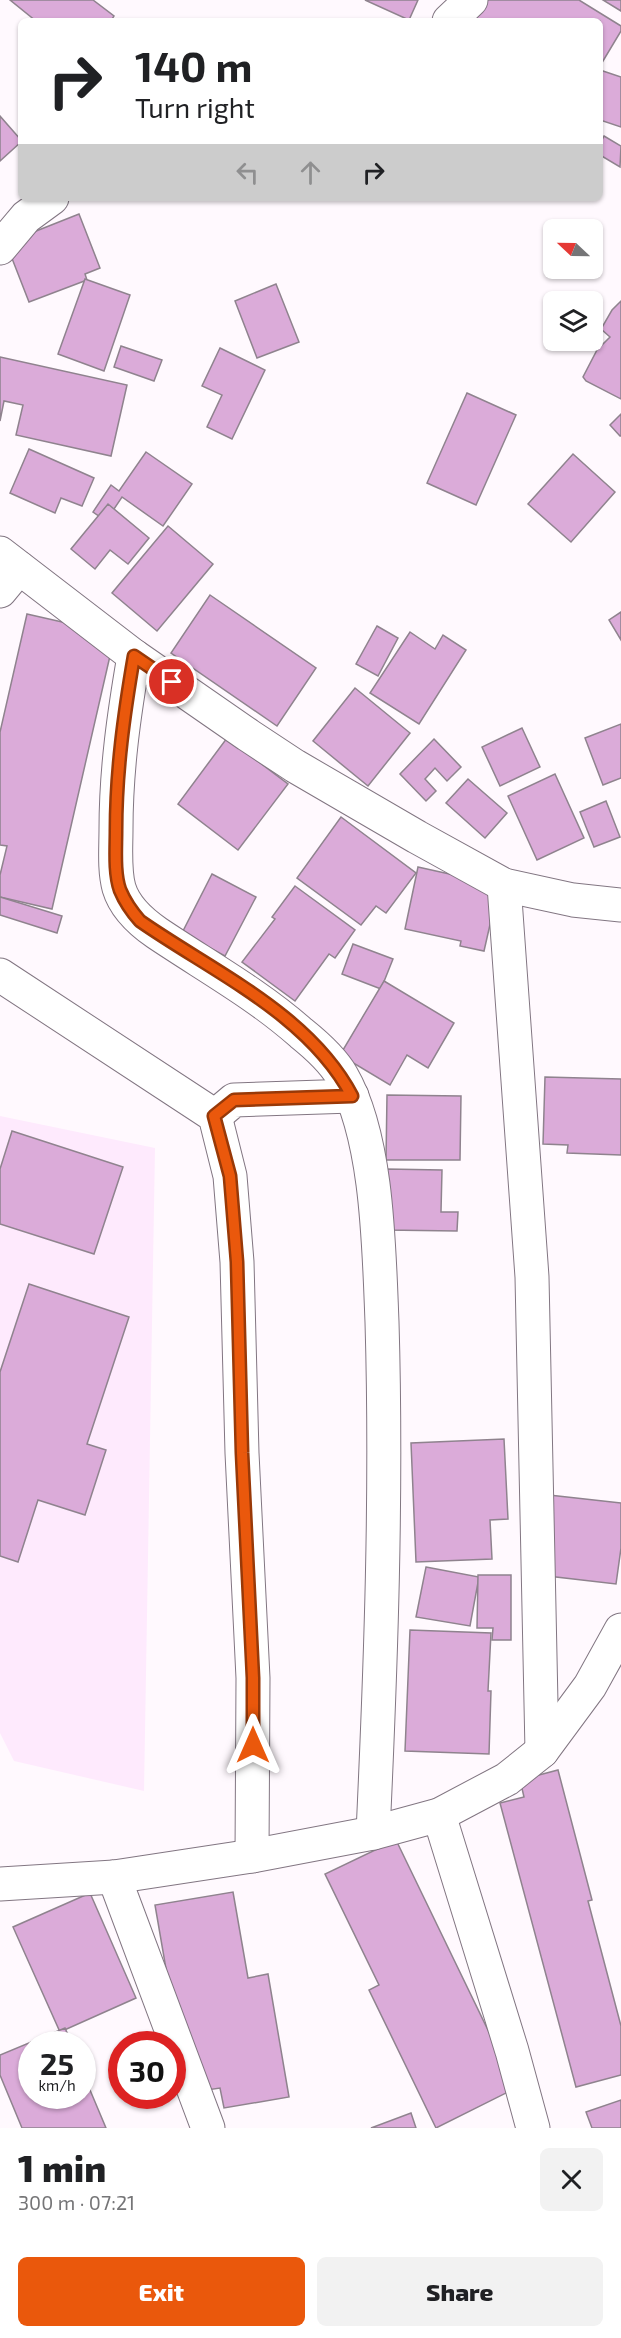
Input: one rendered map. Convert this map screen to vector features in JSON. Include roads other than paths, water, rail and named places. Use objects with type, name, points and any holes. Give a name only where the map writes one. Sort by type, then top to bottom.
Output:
[{"type":"street","points":[[452,18],[471,0]]},
{"type":"street","points":[[0,248],[26,217],[48,201]]},
{"type":"street","points":[[6,571],[295,766],[504,885],[573,900],[621,905]]},
{"type":"street","points":[[134,656],[122,728],[116,794],[116,854],[120,889],[128,906],[140,921],[157,933],[271,1006],[320,1049],[340,1074],[352,1096],[364,1134],[380,1269],[383,1362],[382,1650],[373,1833]]},
{"type":"street","points":[[504,885],[532,1277],[542,1751]]},
{"type":"street","points":[[0,975],[214,1116],[230,1176],[237,1262],[242,1453],[253,1678],[252,1856]]},
{"type":"street","points":[[214,1116],[234,1100],[352,1096]]},
{"type":"street","points":[[0,1884],[114,1877],[252,1856],[373,1833],[439,1815],[507,1779],[542,1751],[590,1686],[621,1630]]},
{"type":"street","points":[[439,1815],[512,2051],[533,2128]]},
{"type":"street","points":[[114,1877],[208,2128]]}]
